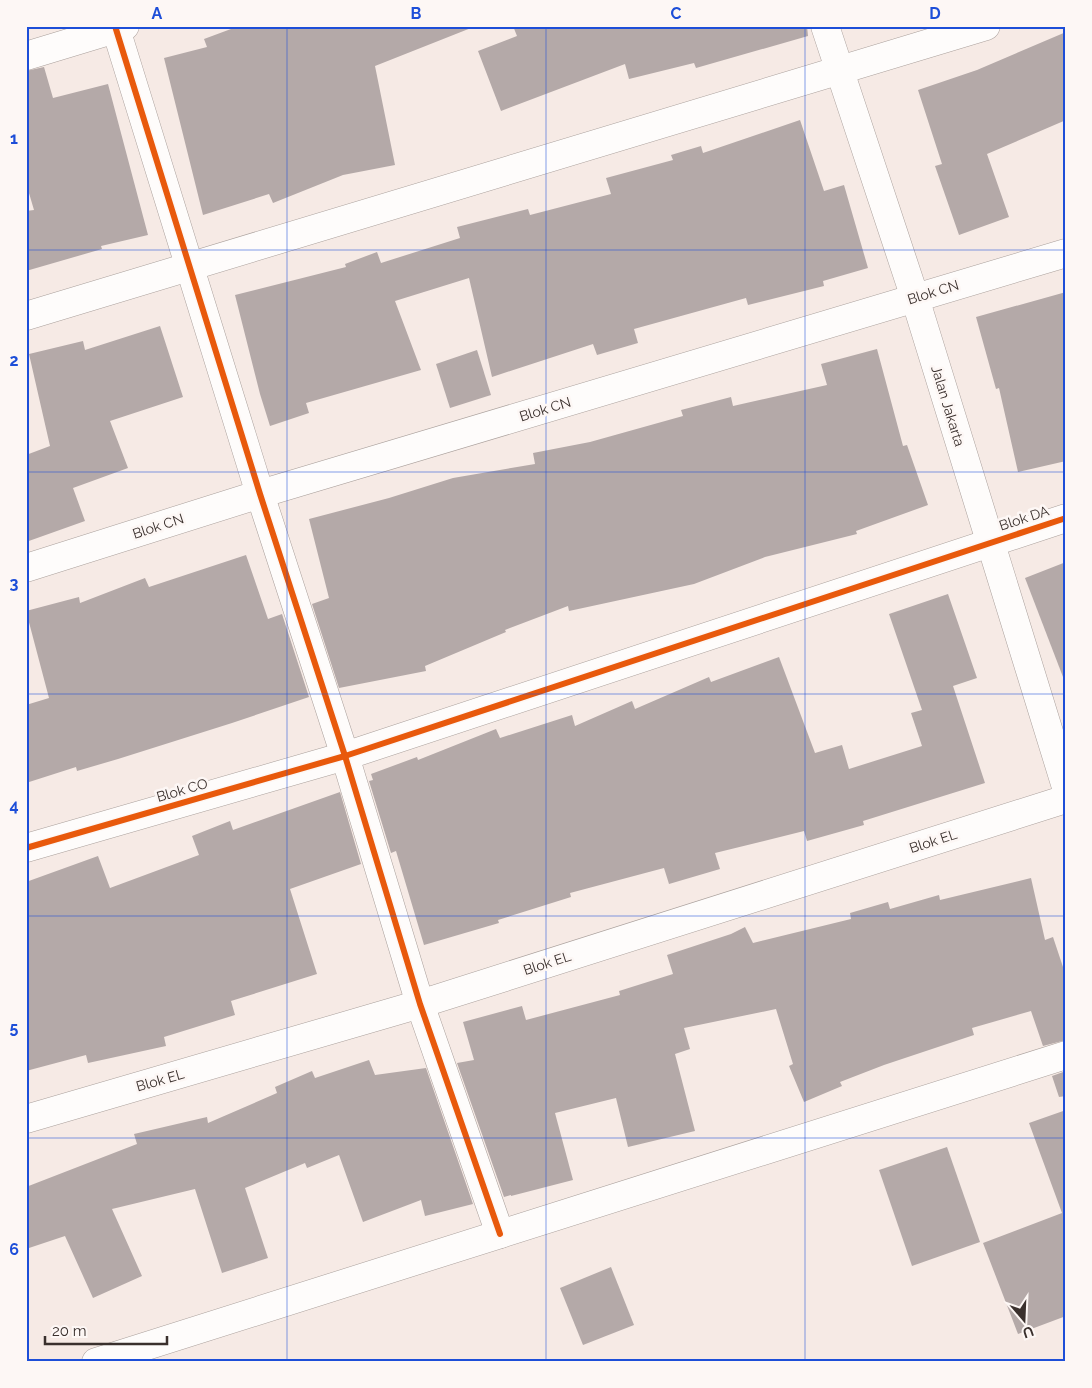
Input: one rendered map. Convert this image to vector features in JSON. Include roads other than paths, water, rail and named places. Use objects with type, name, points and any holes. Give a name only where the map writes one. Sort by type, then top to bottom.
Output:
[{"type":"street","name":"Jalan Jakarta","points":[[825,26],[915,298],[1066,787]]},
{"type":"street","points":[[26,316],[986,26]]},
{"type":"street","points":[[26,56],[118,27],[189,268],[345,756],[420,1004],[500,1234]]},
{"type":"street","name":"Blok CN","points":[[26,568],[260,494],[1066,252]]},
{"type":"street","name":"Blok DA","points":[[345,756],[1066,518]]},
{"type":"street","name":"Blok CO","points":[[26,848],[345,756]]},
{"type":"street","name":"Blok EL","points":[[26,1119],[420,1004],[1066,799]]},
{"type":"street","points":[[96,1362],[1066,1055]]}]
